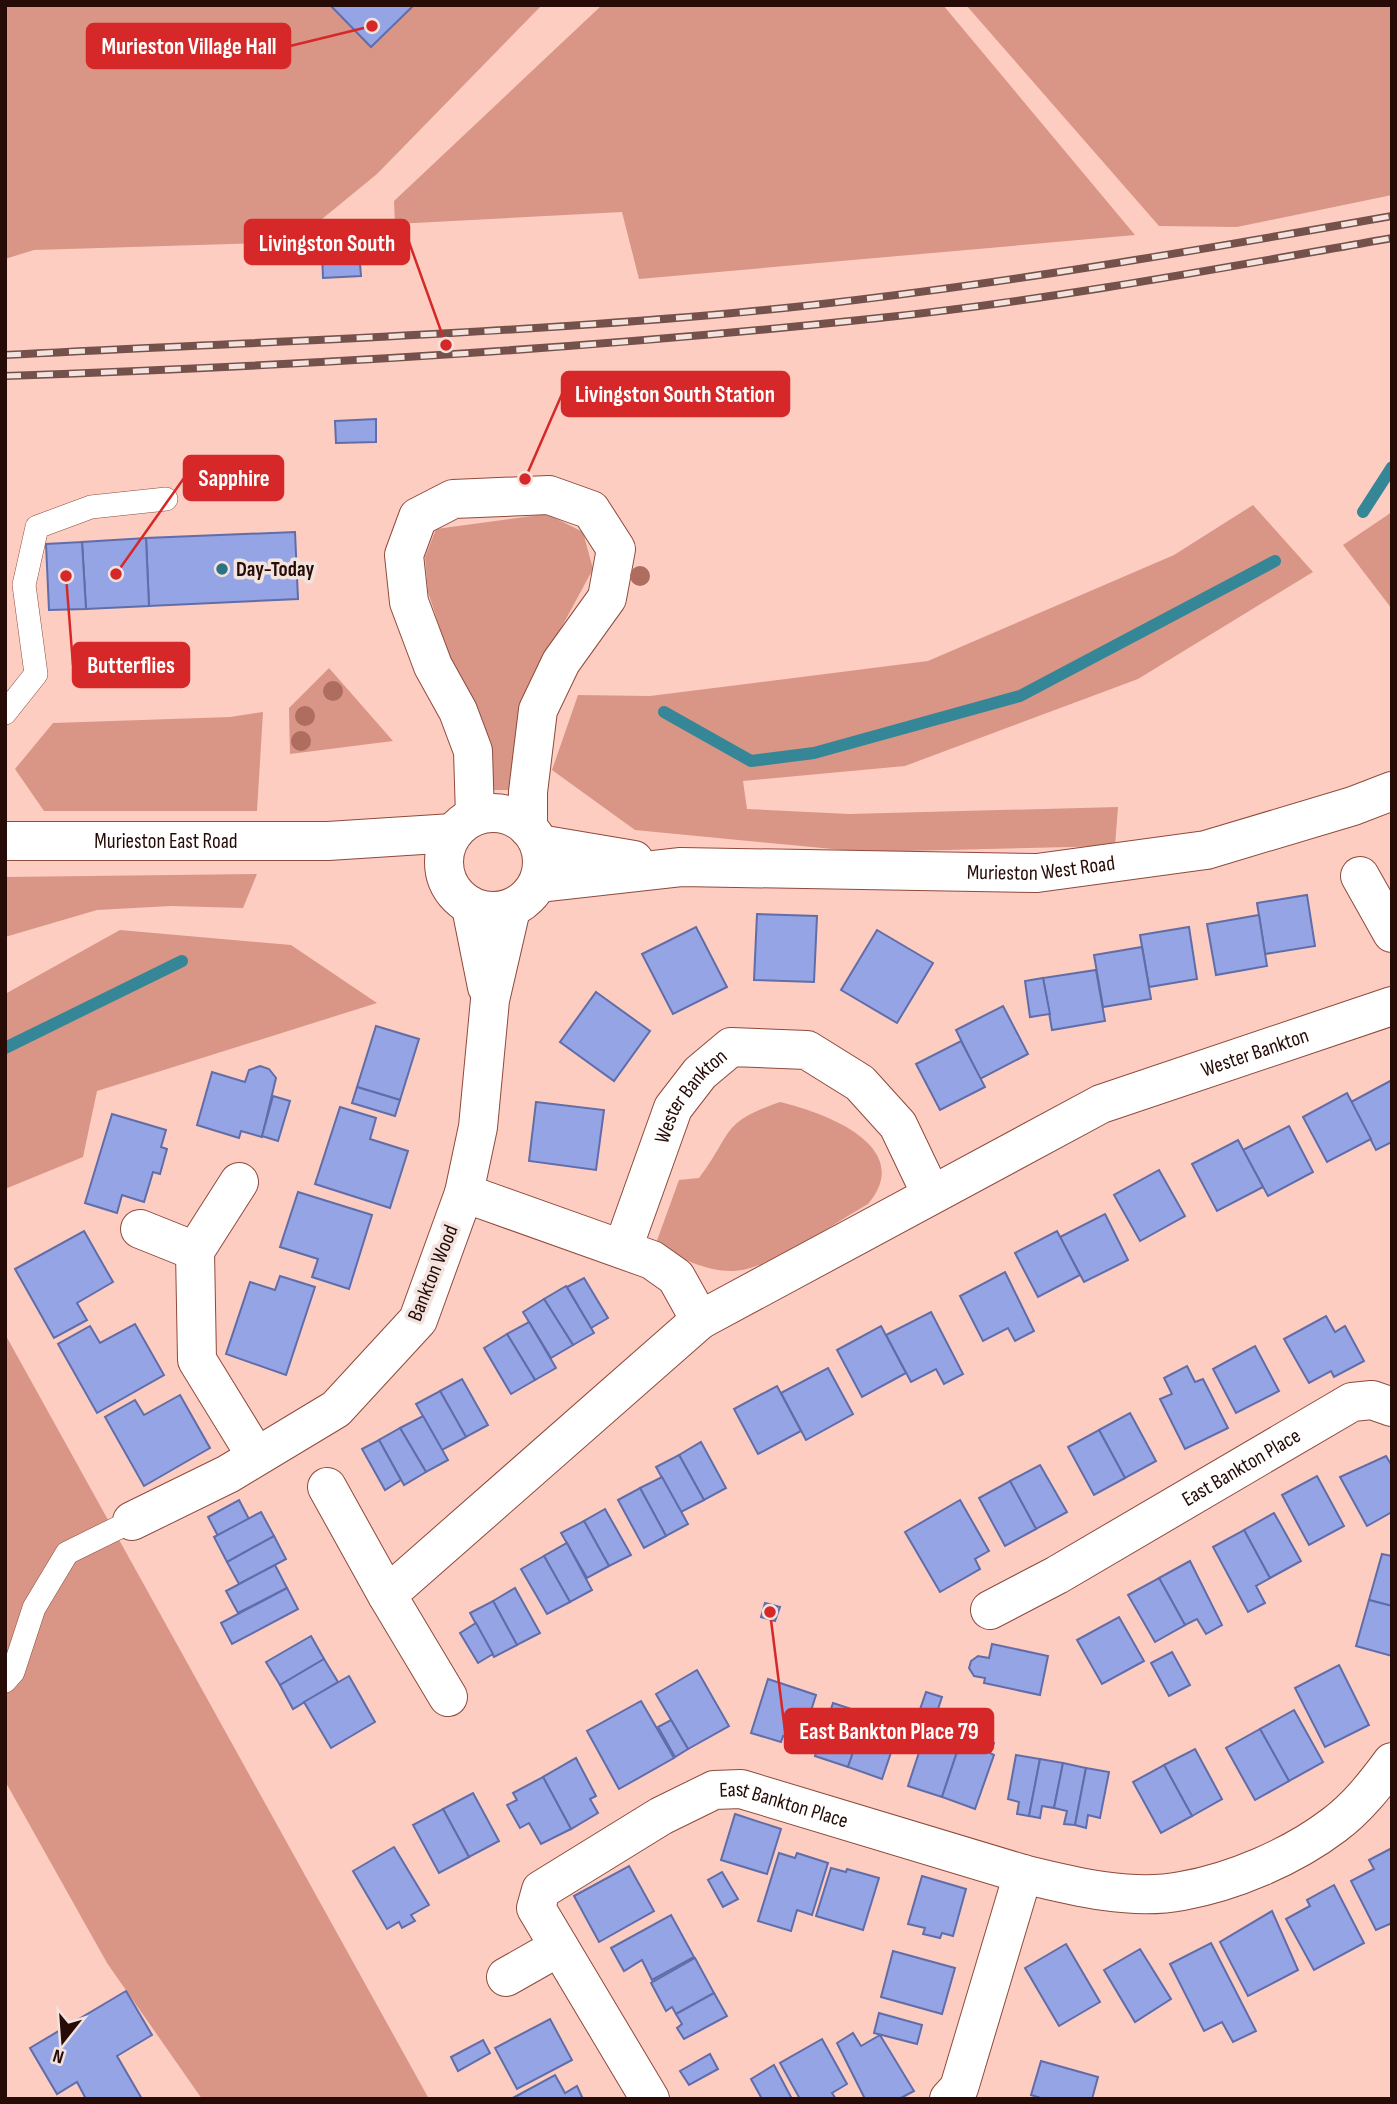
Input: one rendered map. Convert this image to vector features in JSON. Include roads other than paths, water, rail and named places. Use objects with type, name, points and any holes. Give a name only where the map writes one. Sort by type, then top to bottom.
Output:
[{"type":"street","points":[[490,1000],[525,896],[542,856],[534,836],[528,792],[538,710],[561,662],[607,598],[616,549],[592,510],[550,495],[453,499],[418,517],[404,555],[409,602],[433,666],[458,710],[473,751],[448,884],[458,898],[471,907],[491,912],[525,896]]},
{"type":"street","name":"Murieston West Road","points":[[534,836],[681,867],[1037,873],[1206,850],[1353,806],[1392,791]]},
{"type":"street","points":[[457,839],[503,814],[534,836]]},
{"type":"street","name":"Murieston East Road","points":[[5,841],[457,839]]},
{"type":"street","name":"Murieston West Road","points":[[525,896],[681,867]]},
{"type":"street","points":[[1360,876],[1392,933]]},
{"type":"street","points":[[471,907],[490,1000]]},
{"type":"street","name":"Bankton Wood","points":[[132,1521],[228,1474],[336,1409],[418,1320],[464,1193],[478,1127],[487,1060],[490,1000]]},
{"type":"street","name":"Wester Bankton","points":[[387,1595],[700,1320],[1101,1104],[1392,1006]]},
{"type":"street","name":"Wester Bankton","points":[[622,1248],[674,1108],[701,1073],[732,1046],[807,1050],[860,1083],[898,1125],[931,1194]]},
{"type":"street","points":[[239,1182],[195,1251],[197,1360],[256,1456]]},
{"type":"street","points":[[464,1193],[652,1260],[676,1277],[700,1320]]},
{"type":"street","points":[[140,1229],[195,1251]]},
{"type":"street","name":"East Bankton Place","points":[[990,1610],[1065,1587],[1352,1402],[1372,1401],[1392,1407]]},
{"type":"street","points":[[327,1488],[447,1697]]},
{"type":"street","name":"East Bankton Place","points":[[650,2099],[536,1908],[541,1890],[661,1816],[713,1790],[728,1788],[1072,1886],[1129,1892],[1181,1892],[1236,1876],[1290,1852],[1334,1825],[1369,1793],[1392,1762]]},
{"type":"street","points":[[949,2099],[959,2088],[1023,1874]]},
{"type":"street","points":[[506,1977],[559,1947]]},
{"type":"lane","points":[[5,713],[36,674],[23,585],[37,527],[91,506],[166,499]]},
{"type":"lane","points":[[5,1681],[13,1672],[34,1608],[67,1553],[132,1521]]},
{"type":"waterway","points":[[1363,512],[1392,467]]},
{"type":"waterway","points":[[664,712],[751,761],[814,753],[1020,696],[1275,561]]},
{"type":"waterway","points":[[5,1048],[182,961]]},
{"type":"railway","points":[[5,355],[536,328],[797,307],[1053,273],[1392,216]]},
{"type":"railway","points":[[5,376],[443,355],[770,329],[1008,302],[1392,238]]},
{"type":"place","name":"Murieston Village Hall","points":[[372,26]]},
{"type":"place","name":"Livingston South","points":[[446,345]]},
{"type":"place","name":"Livingston South Station","points":[[525,479]]},
{"type":"place","name":"Day-Today","points":[[222,569]]},
{"type":"place","name":"Sapphire","points":[[116,574]]},
{"type":"place","name":"Butterflies","points":[[66,576]]},
{"type":"place","name":"East Bankton Place 79","points":[[770,1612]]}]
